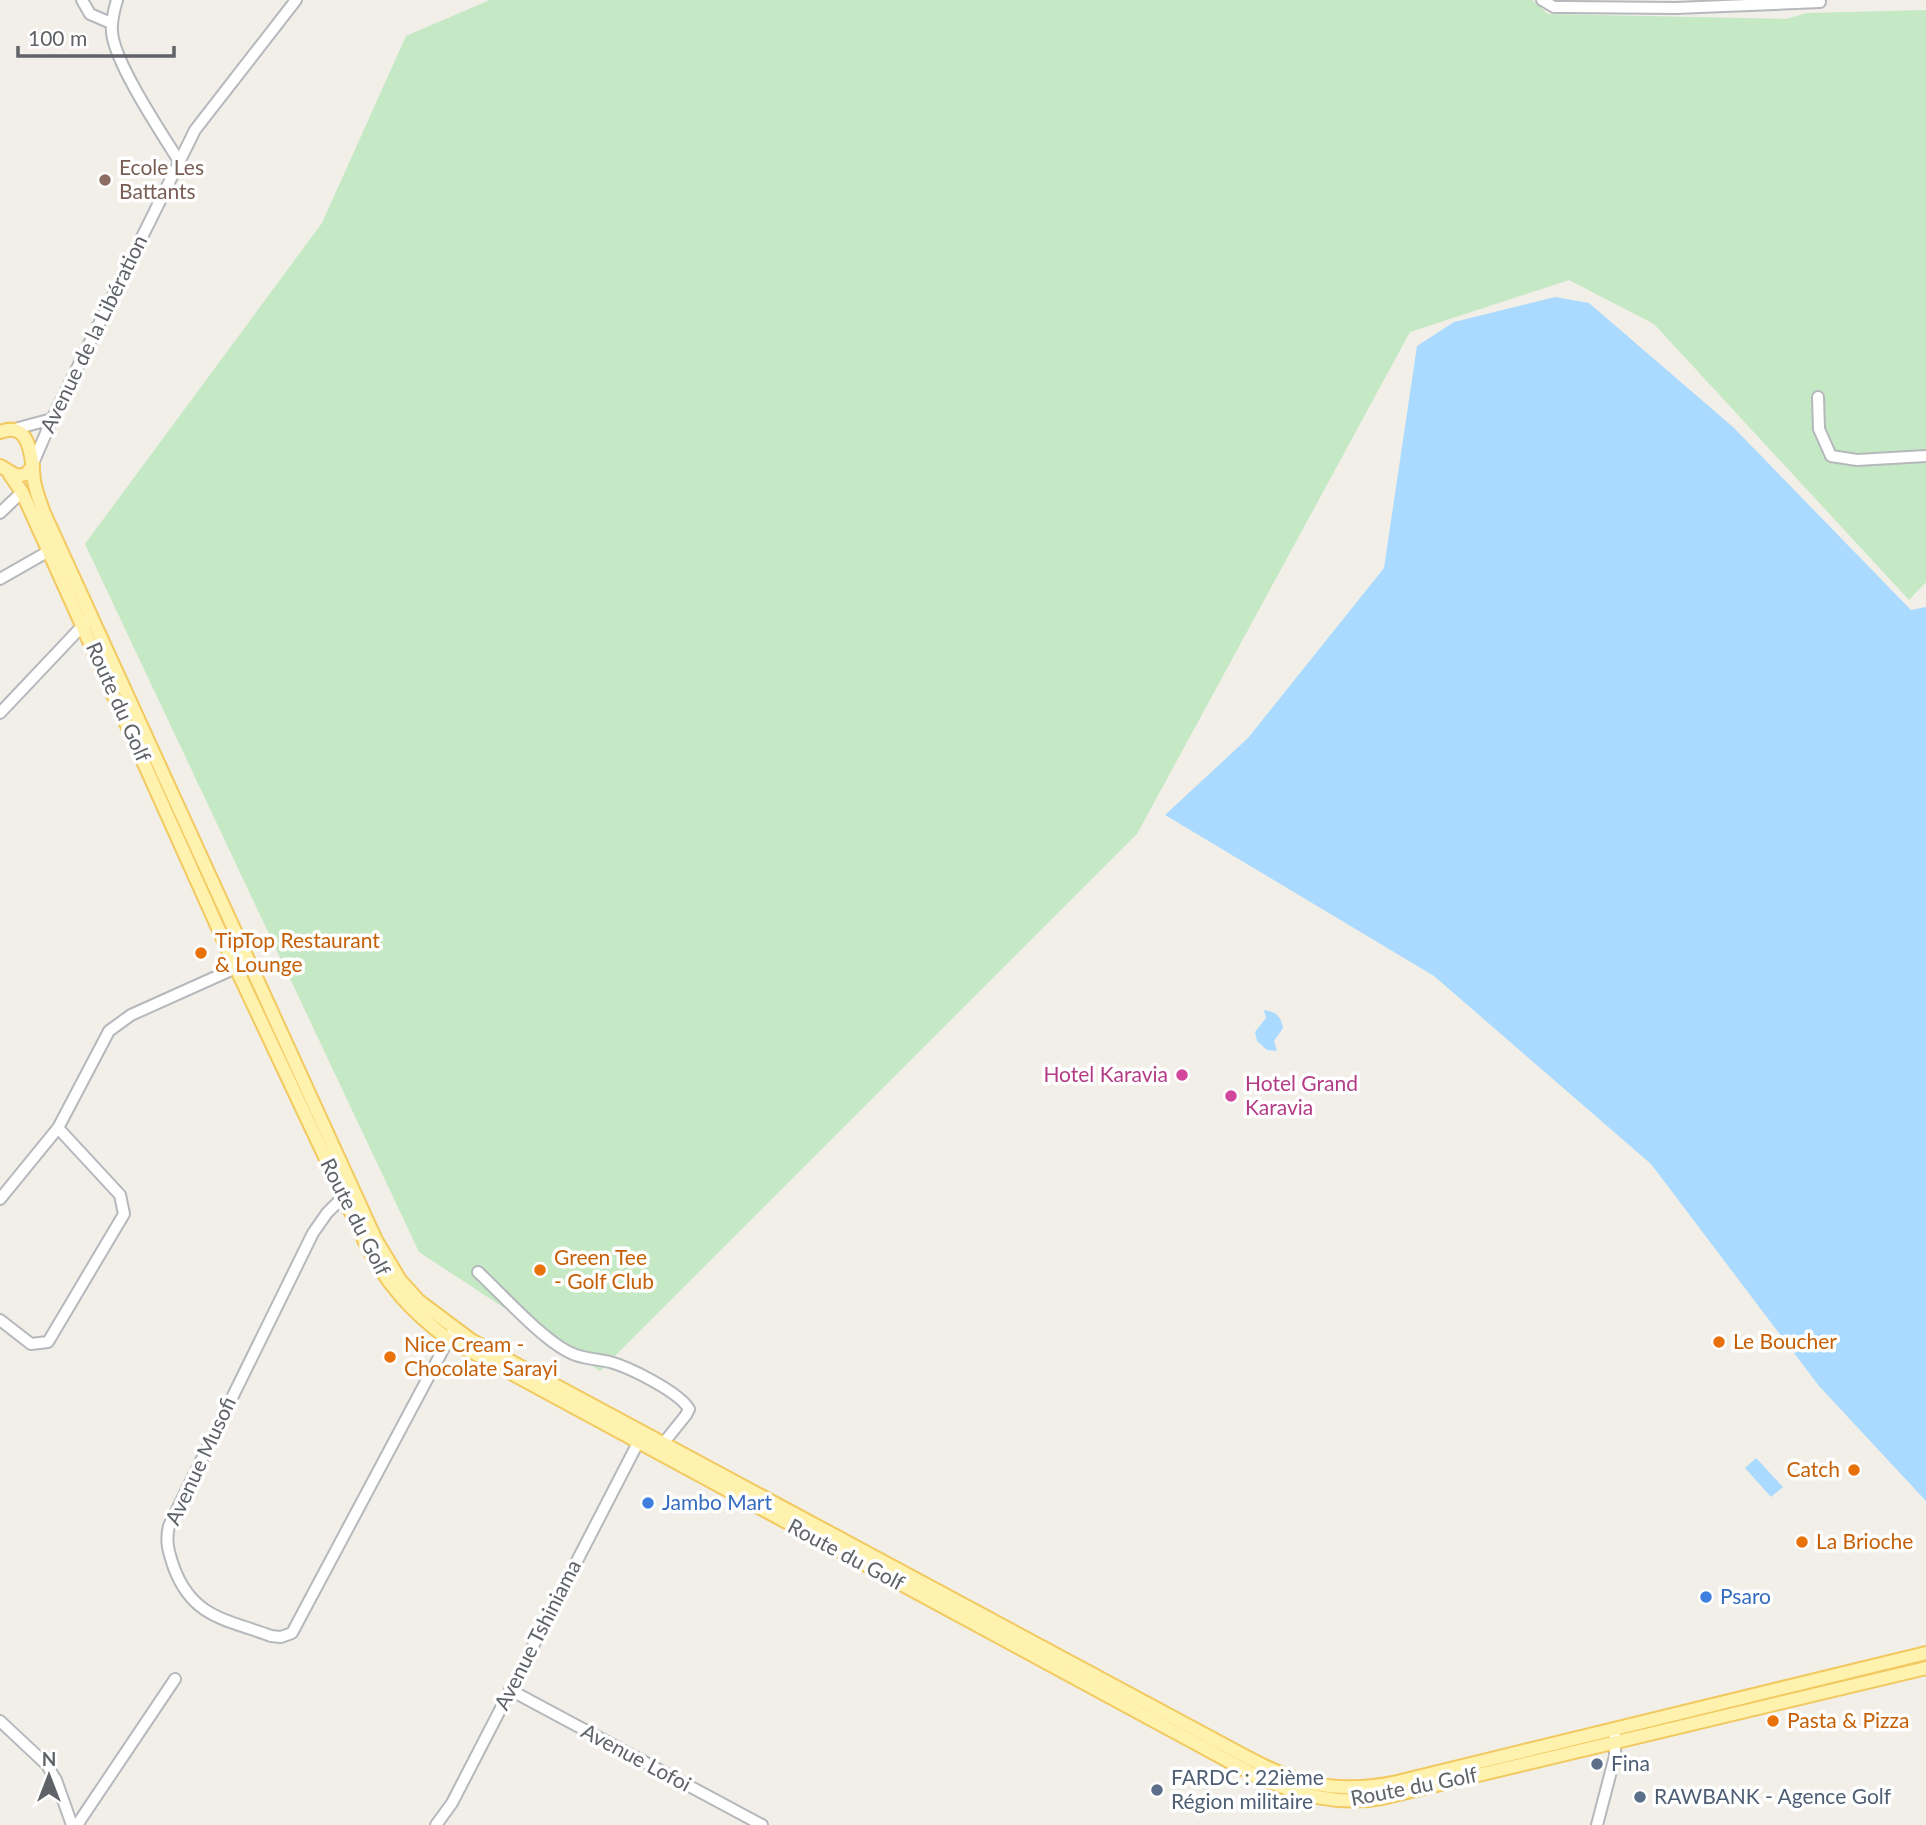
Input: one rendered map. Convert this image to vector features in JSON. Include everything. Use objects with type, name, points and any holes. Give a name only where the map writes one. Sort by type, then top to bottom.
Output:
[{"type":"main road","points":[[4,428],[26,439],[44,513],[87,620],[249,962],[348,1192]]},
{"type":"main road","points":[[4,470],[23,475],[33,464]]},
{"type":"main road","name":"Route du Golf","points":[[4,470],[22,492],[49,551],[87,620],[236,968],[348,1192],[388,1283],[409,1308],[659,1449],[1258,1777],[1310,1797],[1338,1802],[1374,1800],[1615,1735],[1678,1726],[1926,1668]]},
{"type":"main road","points":[[1615,1735],[1675,1713],[1926,1653]]},
{"type":"main road","points":[[1675,1713],[1678,1726]]},
{"type":"street","points":[[82,0],[90,14],[111,23]]},
{"type":"street","points":[[117,0],[111,23],[114,46],[152,119],[179,161]]},
{"type":"street","name":"Avenue de la Libération","points":[[33,464],[52,418],[206,112],[296,0]]},
{"type":"street","points":[[1542,0],[1564,7],[1820,2]]},
{"type":"street","points":[[1818,397],[1819,429],[1831,456],[1857,460],[1926,456]]},
{"type":"street","points":[[4,428],[52,418]]},
{"type":"street","points":[[0,513],[22,492]]},
{"type":"street","points":[[0,579],[49,551]]},
{"type":"street","points":[[0,713],[87,620]]},
{"type":"street","points":[[0,1199],[58,1128],[109,1031],[131,1015],[249,962]]},
{"type":"street","points":[[0,1320],[31,1344],[48,1342],[124,1214],[120,1195],[58,1128]]},
{"type":"street","name":"Avenue Musofi","points":[[348,1192],[313,1233],[169,1526],[166,1545],[181,1586],[190,1600],[206,1611],[271,1636],[281,1637],[292,1633],[451,1334]]},
{"type":"street","points":[[478,1272],[561,1348],[582,1358],[612,1363],[675,1395],[686,1404],[689,1409],[686,1415],[659,1449]]},
{"type":"street","name":"Avenue Tshiniama","points":[[436,1825],[453,1803],[640,1438]]},
{"type":"street","points":[[77,1825],[175,1679]]},
{"type":"street","name":"Avenue Lofoi","points":[[510,1690],[762,1825]]},
{"type":"street","points":[[0,1721],[47,1765],[56,1780],[72,1825]]},
{"type":"street","points":[[1597,1825],[1615,1735]]},
{"type":"green space","points":[[490,0],[1532,0],[1548,14],[1786,19],[1807,13],[1926,10],[1926,582],[1909,600],[1654,324],[1569,280],[1410,332],[1137,834],[600,1371],[419,1252],[85,544],[322,223],[406,36]]},
{"type":"water","points":[[1555,297],[1589,303],[1733,427],[1911,610],[1926,607],[1926,1501],[1819,1386],[1651,1164],[1434,976],[1165,815],[1248,738],[1384,568],[1417,346],[1454,322]]},
{"type":"water","points":[[1264,1010],[1277,1015],[1282,1024],[1283,1028],[1274,1041],[1277,1051],[1267,1050],[1257,1041],[1255,1032],[1266,1018]]},
{"type":"water","points":[[1756,1458],[1783,1487],[1771,1497],[1745,1468]]},
{"type":"place","name":"Ecole Les Battants","points":[[105,180]]},
{"type":"place","name":"TipTop Restaurant & Lounge","points":[[201,953]]},
{"type":"place","name":"Hotel Karavia","points":[[1182,1075]]},
{"type":"place","name":"Hotel Grand Karavia","points":[[1231,1096]]},
{"type":"place","name":"Green Tee - Golf Club","points":[[540,1270]]},
{"type":"place","name":"Le Boucher","points":[[1719,1342]]},
{"type":"place","name":"Nice Cream - Chocolate Sarayi","points":[[390,1357]]},
{"type":"place","name":"Catch","points":[[1854,1470]]},
{"type":"place","name":"Jambo Mart","points":[[648,1503]]},
{"type":"place","name":"La Brioche","points":[[1802,1542]]},
{"type":"place","name":"Psaro","points":[[1706,1597]]},
{"type":"place","name":"Pasta & Pizza","points":[[1773,1721]]},
{"type":"place","name":"Fina","points":[[1597,1764]]},
{"type":"place","name":"FARDC : 22ième Région militaire","points":[[1157,1790]]},
{"type":"place","name":"RAWBANK - Agence Golf","points":[[1640,1797]]}]
